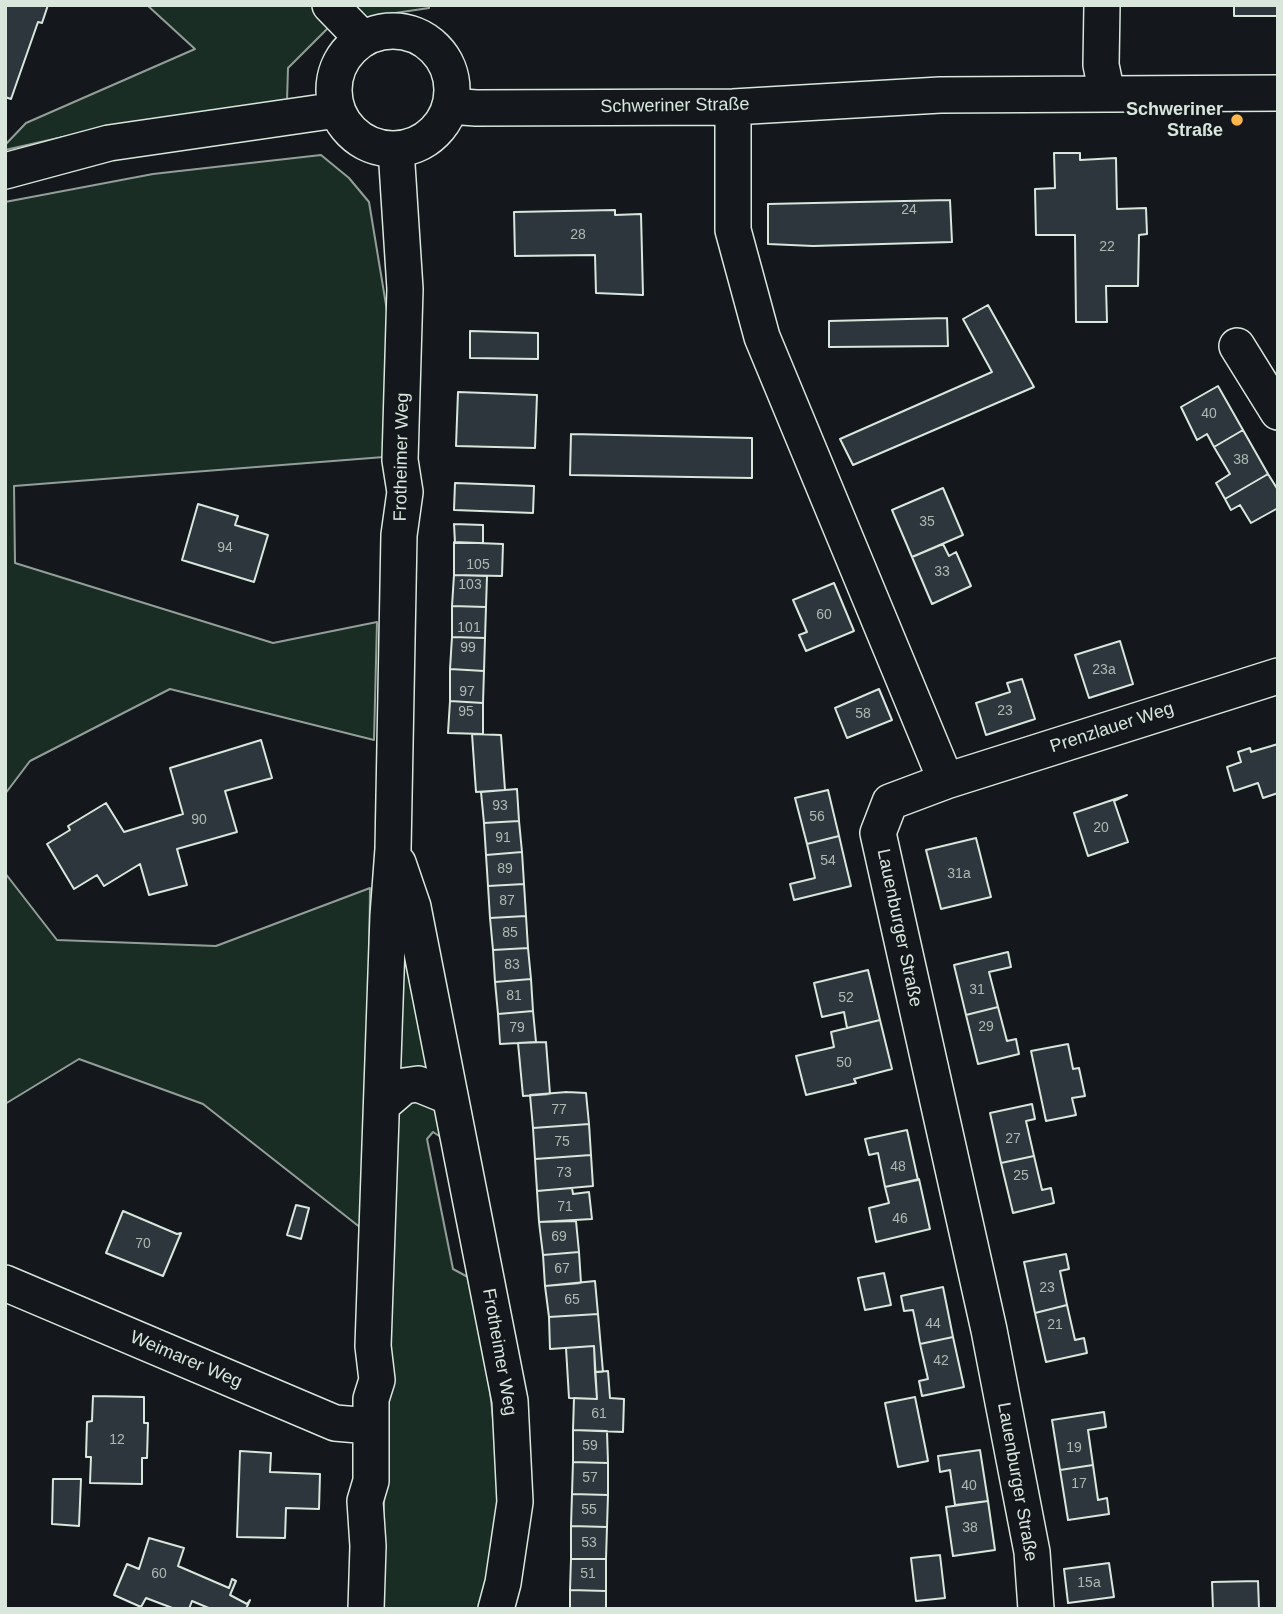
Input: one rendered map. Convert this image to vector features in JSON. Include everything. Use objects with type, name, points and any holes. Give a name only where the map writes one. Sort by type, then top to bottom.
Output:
[{"type":"street","points":[[330,5],[362,38]]},
{"type":"street","points":[[1102,5],[1101,65],[1107,94]]},
{"type":"street","points":[[391,30],[418,37],[441,55],[452,80],[450,106],[443,124],[431,138],[416,146],[396,149],[376,146],[360,138],[346,125],[337,110],[334,82],[342,58],[362,38],[391,30]]},
{"type":"street","name":"Schweriner Straße","points":[[450,106],[733,107],[940,95],[1278,93]]},
{"type":"street","points":[[733,107],[733,230],[762,337],[947,781]]},
{"type":"street","points":[[5,171],[109,143],[337,110]]},
{"type":"street","name":"Frotheimer Weg","points":[[366,1609],[368,1546],[364,1521],[365,1501],[371,1481],[371,1399],[377,1380],[373,1346],[388,916],[393,849],[399,535],[405,492],[400,460],[405,289],[396,149]]},
{"type":"street","points":[[1237,346],[1278,412]]},
{"type":"street","name":"Prenzlauer Weg","points":[[947,781],[1278,676]]},
{"type":"street","name":"Lauenburger Straße","points":[[947,781],[890,803],[878,833],[989,1330],[1032,1552],[1036,1609]]},
{"type":"street","name":"Frotheimer Weg","points":[[393,849],[413,907],[510,1401],[514,1502],[503,1583],[496,1609]]},
{"type":"street","points":[[383,1104],[404,1086],[418,1084],[450,1097]]},
{"type":"street","name":"Weimarer Weg","points":[[5,1283],[335,1423],[370,1426]]},
{"type":"green space","points":[[147,5],[429,5],[429,8],[334,22],[288,68],[287,101],[107,127],[5,150],[5,145],[26,123],[195,49]]},
{"type":"green space","points":[[321,155],[349,178],[369,202],[390,329],[384,457],[14,486],[15,563],[273,643],[377,622],[374,740],[170,689],[30,761],[5,794],[5,202],[153,174]]},
{"type":"green space","points":[[5,873],[57,940],[216,946],[370,888],[366,1232],[203,1104],[79,1059],[5,1104]]},
{"type":"green space","points":[[404,931],[441,1079],[393,1083]]},
{"type":"green space","points":[[413,1099],[440,1112],[450,1143],[433,1132],[427,1139],[453,1269],[479,1283],[497,1458],[499,1507],[494,1544],[479,1609],[380,1609],[399,1102]]},
{"type":"building","points":[[5,5],[48,5],[42,23],[38,22],[11,99],[5,97]]},
{"type":"building","points":[[1234,5],[1278,5],[1278,16],[1234,16]]},
{"type":"building","points":[[1054,153],[1080,153],[1080,160],[1116,158],[1117,209],[1146,208],[1147,234],[1139,235],[1138,286],[1106,286],[1107,322],[1076,322],[1075,235],[1036,235],[1035,189],[1055,188]]},
{"type":"building","points":[[950,200],[952,242],[813,246],[768,244],[768,204]]},
{"type":"building","points":[[615,210],[615,215],[641,214],[643,295],[596,293],[595,255],[515,256],[514,212]]},
{"type":"building","points":[[988,305],[1034,387],[853,465],[840,439],[992,372],[963,319]]},
{"type":"building","points":[[947,318],[948,346],[829,347],[829,321]]},
{"type":"building","points":[[470,331],[538,333],[538,359],[470,358]]},
{"type":"building","points":[[1218,386],[1243,430],[1214,447],[1207,434],[1197,440],[1181,407]]},
{"type":"building","points":[[458,392],[537,395],[535,448],[456,446]]},
{"type":"building","points":[[1243,430],[1268,474],[1225,499],[1216,483],[1230,474],[1214,447]]},
{"type":"building","points":[[571,434],[752,438],[752,478],[570,475]]},
{"type":"building","points":[[1268,474],[1278,490],[1278,508],[1251,523],[1240,505],[1231,510],[1225,499]]},
{"type":"building","points":[[455,483],[534,486],[533,513],[454,510]]},
{"type":"building","points":[[943,488],[963,535],[912,557],[892,510]]},
{"type":"building","points":[[198,504],[238,516],[235,525],[268,535],[254,582],[182,560]]},
{"type":"building","points":[[454,524],[483,525],[483,543],[455,543]]},
{"type":"building","points":[[454,542],[503,544],[502,576],[454,575]]},
{"type":"building","points":[[943,544],[949,556],[956,552],[971,586],[932,604],[912,557]]},
{"type":"building","points":[[454,575],[487,576],[486,607],[452,606]]},
{"type":"building","points":[[834,583],[854,631],[806,651],[799,635],[807,632],[793,600]]},
{"type":"building","points":[[452,606],[486,607],[485,638],[452,637]]},
{"type":"building","points":[[452,637],[485,638],[484,671],[450,669]]},
{"type":"building","points":[[1120,641],[1133,684],[1089,698],[1075,655]]},
{"type":"building","points":[[450,669],[484,671],[483,703],[450,701]]},
{"type":"building","points":[[1022,679],[1035,719],[986,735],[976,703],[1010,692],[1007,683]]},
{"type":"building","points":[[879,689],[892,720],[847,738],[835,708]]},
{"type":"building","points":[[450,701],[483,703],[483,734],[448,733]]},
{"type":"building","points":[[472,734],[501,735],[505,790],[476,792]]},
{"type":"building","points":[[261,740],[272,778],[225,791],[237,832],[177,849],[187,885],[149,895],[140,864],[104,886],[97,875],[74,889],[47,844],[70,830],[68,826],[106,803],[124,832],[183,814],[170,768]]},
{"type":"building","points":[[1278,744],[1278,793],[1263,798],[1258,783],[1234,791],[1227,767],[1241,762],[1238,752],[1250,748],[1251,752]]},
{"type":"building","points":[[517,789],[519,821],[484,823],[481,792]]},
{"type":"building","points":[[828,790],[839,836],[807,844],[795,798]]},
{"type":"building","points":[[1127,795],[1114,801],[1128,842],[1088,856],[1074,813]]},
{"type":"building","points":[[519,821],[522,852],[486,855],[484,823]]},
{"type":"building","points":[[839,836],[851,886],[794,900],[790,884],[815,878],[807,844]]},
{"type":"building","points":[[976,838],[991,897],[941,909],[926,850]]},
{"type":"building","points":[[522,852],[524,884],[488,886],[486,855]]},
{"type":"building","points":[[524,884],[526,916],[490,918],[488,886]]},
{"type":"building","points":[[526,916],[528,948],[493,950],[490,918]]},
{"type":"building","points":[[528,948],[531,979],[495,982],[493,950]]},
{"type":"building","points":[[1008,952],[1011,967],[989,972],[998,1007],[966,1015],[954,965]]},
{"type":"building","points":[[868,970],[880,1020],[847,1028],[844,1012],[822,1017],[814,983]]},
{"type":"building","points":[[531,979],[533,1011],[498,1014],[495,982]]},
{"type":"building","points":[[998,1007],[1007,1041],[1016,1039],[1019,1054],[978,1064],[966,1015]]},
{"type":"building","points":[[533,1011],[536,1042],[500,1044],[498,1014]]},
{"type":"building","points":[[880,1020],[892,1069],[854,1079],[856,1083],[806,1095],[796,1056],[834,1047],[831,1032]]},
{"type":"building","points":[[546,1042],[550,1094],[523,1096],[518,1043]]},
{"type":"building","points":[[1068,1044],[1073,1069],[1079,1068],[1085,1096],[1072,1098],[1076,1115],[1046,1121],[1031,1051]]},
{"type":"building","points":[[586,1093],[589,1124],[533,1128],[530,1095]]},
{"type":"building","points":[[1032,1104],[1035,1119],[1026,1121],[1034,1156],[1001,1163],[990,1113]]},
{"type":"building","points":[[589,1124],[591,1155],[535,1159],[533,1128]]},
{"type":"building","points":[[907,1130],[918,1180],[885,1187],[878,1153],[869,1155],[865,1139]]},
{"type":"building","points":[[591,1155],[593,1186],[537,1191],[535,1159]]},
{"type":"building","points":[[1034,1156],[1042,1190],[1051,1188],[1054,1203],[1013,1213],[1001,1163]]},
{"type":"building","points":[[919,1179],[930,1229],[876,1242],[869,1208],[889,1203],[885,1187]]},
{"type":"building","points":[[572,1188],[573,1194],[589,1192],[592,1219],[539,1222],[537,1191]]},
{"type":"building","points":[[296,1205],[309,1208],[301,1239],[287,1235]]},
{"type":"building","points":[[123,1211],[177,1234],[181,1233],[163,1276],[106,1253]]},
{"type":"building","points":[[576,1221],[579,1252],[543,1255],[539,1222]]},
{"type":"building","points":[[579,1252],[581,1283],[545,1286],[543,1255]]},
{"type":"building","points":[[1066,1254],[1069,1269],[1060,1271],[1067,1305],[1035,1313],[1024,1262]]},
{"type":"building","points":[[884,1273],[891,1305],[865,1310],[858,1278]]},
{"type":"building","points":[[595,1281],[598,1314],[549,1317],[545,1286]]},
{"type":"building","points":[[943,1287],[953,1337],[920,1344],[913,1310],[904,1311],[901,1296]]},
{"type":"building","points":[[1067,1305],[1075,1340],[1084,1338],[1087,1353],[1046,1362],[1035,1313]]},
{"type":"building","points":[[598,1314],[603,1372],[595,1372],[594,1346],[550,1349],[549,1317]]},
{"type":"building","points":[[953,1337],[964,1387],[922,1396],[919,1381],[928,1379],[920,1344]]},
{"type":"building","points":[[594,1346],[597,1399],[569,1398],[566,1348]]},
{"type":"building","points":[[608,1371],[610,1398],[624,1399],[623,1432],[573,1430],[574,1398],[597,1399],[595,1372]]},
{"type":"building","points":[[93,1396],[144,1397],[144,1423],[148,1423],[147,1458],[142,1458],[142,1484],[90,1483],[91,1457],[86,1457],[87,1422],[92,1421]]},
{"type":"building","points":[[915,1397],[928,1461],[898,1467],[885,1403]]},
{"type":"building","points":[[1104,1412],[1106,1427],[1088,1430],[1093,1465],[1060,1470],[1052,1420]]},
{"type":"building","points":[[573,1430],[607,1431],[608,1463],[573,1462]]},
{"type":"building","points":[[980,1450],[988,1501],[955,1505],[950,1470],[940,1472],[938,1456]]},
{"type":"building","points":[[240,1451],[271,1453],[270,1472],[320,1474],[319,1509],[286,1508],[285,1538],[237,1537]]},
{"type":"building","points":[[573,1462],[608,1463],[608,1495],[572,1494]]},
{"type":"building","points":[[1093,1465],[1098,1500],[1107,1498],[1109,1514],[1068,1520],[1060,1470]]},
{"type":"building","points":[[53,1479],[81,1479],[79,1526],[52,1524]]},
{"type":"building","points":[[572,1494],[608,1495],[607,1527],[571,1526]]},
{"type":"building","points":[[988,1501],[995,1550],[953,1556],[946,1507]]},
{"type":"building","points":[[571,1526],[607,1527],[606,1559],[571,1559]]},
{"type":"building","points":[[149,1538],[184,1548],[178,1566],[229,1588],[232,1579],[236,1581],[230,1595],[247,1604],[250,1600],[246,1609],[211,1609],[192,1601],[189,1609],[175,1609],[146,1598],[141,1607],[114,1595],[127,1564],[139,1569]]},
{"type":"building","points":[[940,1555],[945,1598],[916,1601],[911,1558]]},
{"type":"building","points":[[571,1559],[606,1559],[606,1591],[570,1590]]},
{"type":"building","points":[[1109,1563],[1114,1597],[1068,1603],[1064,1569]]},
{"type":"building","points":[[1258,1581],[1259,1609],[1213,1609],[1212,1582]]},
{"type":"building","points":[[570,1590],[606,1591],[606,1609],[570,1609]]},
{"type":"place","name":"Schweriner Straße","points":[[1237,120]]}]
